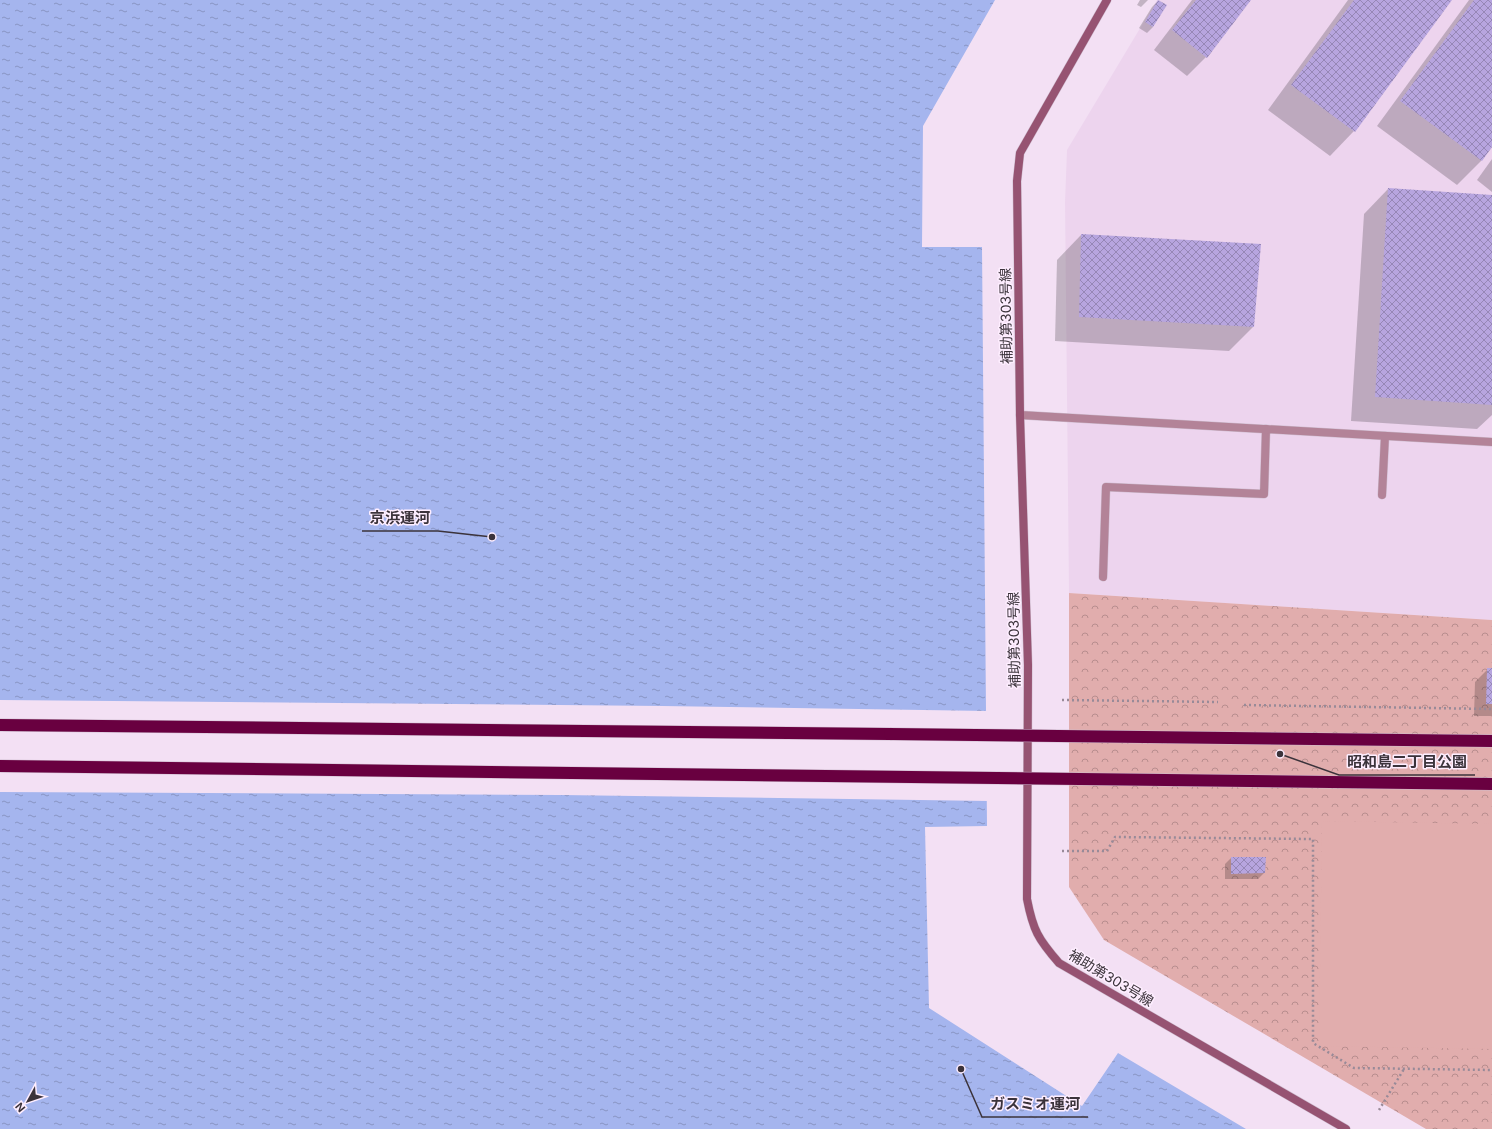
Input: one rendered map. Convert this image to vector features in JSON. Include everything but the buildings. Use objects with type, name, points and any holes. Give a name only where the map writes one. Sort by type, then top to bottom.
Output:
[{"type":"highway","points":[[0,725],[1492,741]]},
{"type":"highway","points":[[0,766],[1492,784]]},
{"type":"street","name":"補助第303号線","points":[[1107,0],[1020,153],[1017,181],[1020,415],[1028,665],[1027,899],[1032,924],[1043,944],[1059,963],[1346,1129]]},
{"type":"street","points":[[1020,415],[1492,442]]},
{"type":"street","points":[[1103,576],[1106,487],[1264,494],[1266,429]]},
{"type":"street","points":[[1382,495],[1385,436]]},
{"type":"path","points":[[1062,700],[1218,702]]},
{"type":"path","points":[[1244,704],[1492,709]]},
{"type":"path","points":[[1062,851],[1107,851],[1115,837],[1313,839],[1313,1043],[1354,1068],[1492,1070]]},
{"type":"path","points":[[1379,1110],[1404,1069]]},
{"type":"shaded area","points":[[1157,0],[1492,0],[1492,620],[1069,593],[1065,202],[1067,150]]},
{"type":"green space","points":[[1069,593],[1492,620],[1492,1129],[1426,1129],[1104,940],[1069,887]]},
{"type":"green space","points":[[1322,821],[1492,824],[1492,1049],[1319,1046]]},
{"type":"water","points":[[0,0],[995,0],[923,126],[922,247],[982,247],[987,826],[925,827],[929,1008],[1082,1106],[1118,1053],[1246,1129],[0,1129]]},
{"type":"pier","points":[[0,700],[662,706],[988,711],[989,801],[562,795],[0,792]]},
{"type":"place","name":"京浜運河","points":[[492,537]]},
{"type":"place","name":"昭和島二丁目公園","points":[[1280,754]]},
{"type":"place","name":"ガスミオ運河","points":[[961,1069]]}]
